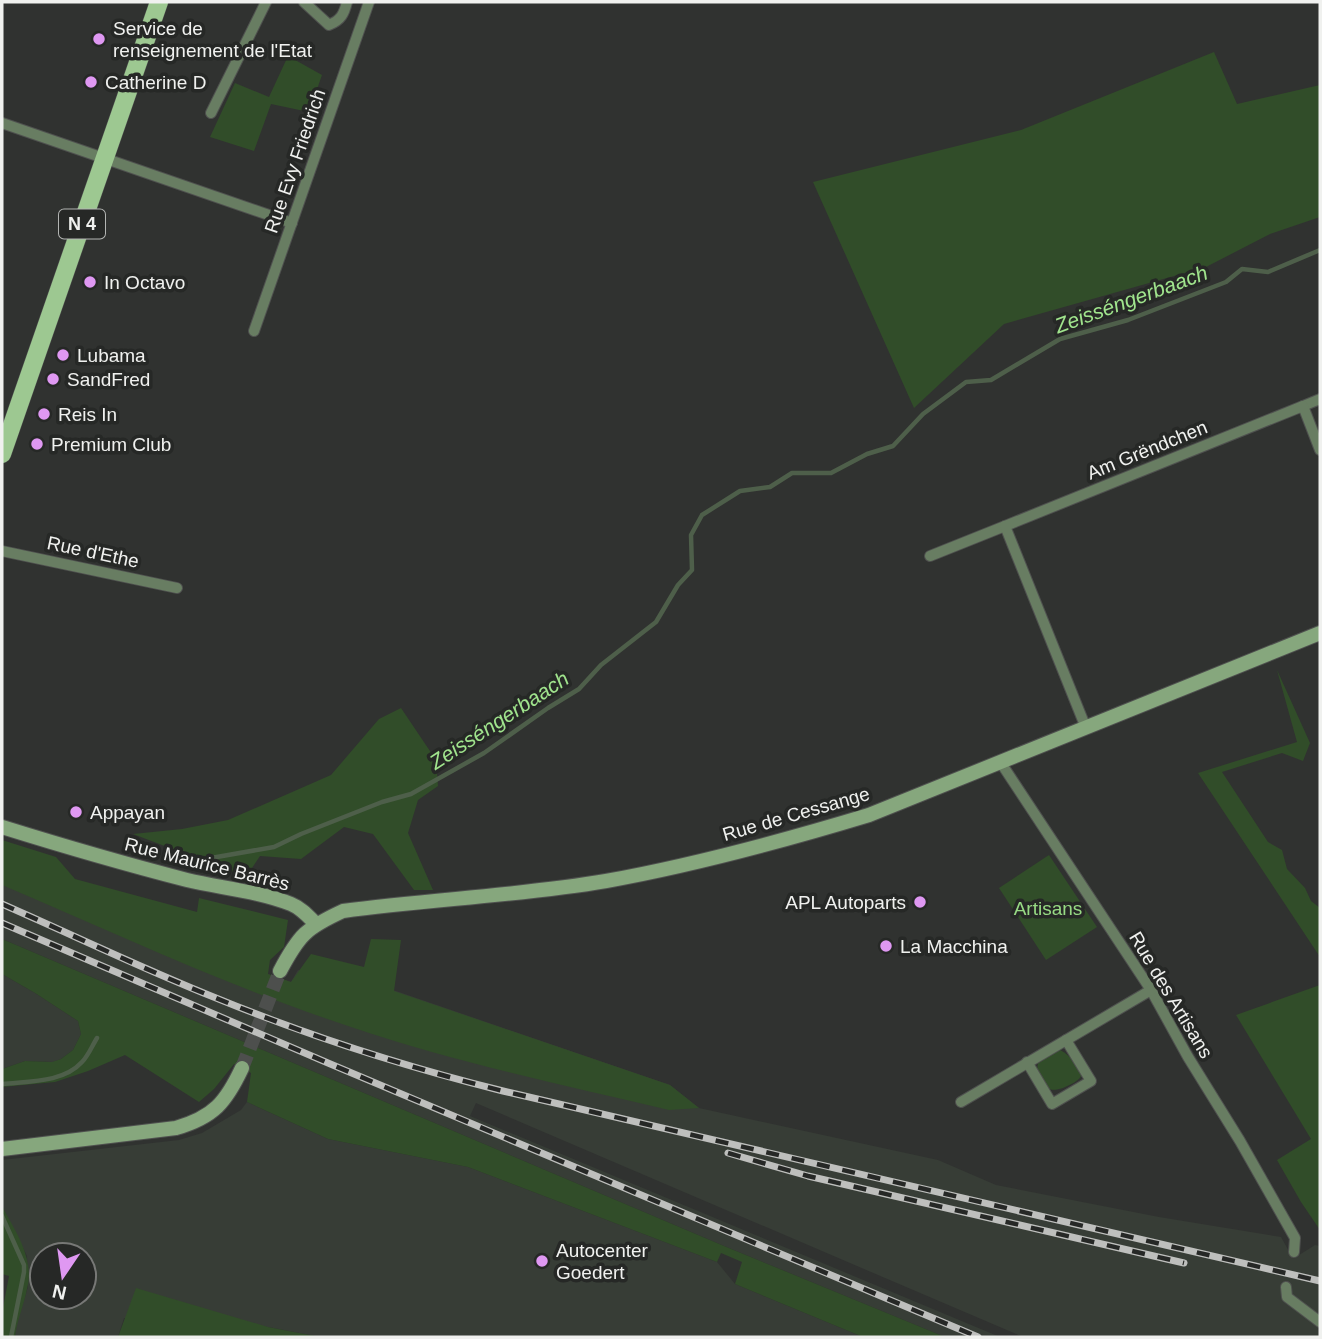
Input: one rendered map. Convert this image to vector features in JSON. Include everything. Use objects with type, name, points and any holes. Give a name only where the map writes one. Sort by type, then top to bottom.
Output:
[{"type":"main road","name":"N 4","points":[[3,449],[159,2]]},
{"type":"main road","name":"Rue de Cessange","points":[[280,971],[301,936],[316,924],[343,911],[554,889],[649,873],[795,837],[869,815],[1320,633]]},
{"type":"main road","name":"Rue Maurice Barrès","points":[[2,827],[113,860],[290,903],[299,907],[316,924]]},
{"type":"main road","points":[[2,1149],[176,1128],[194,1123],[223,1102],[242,1068]]},
{"type":"street","points":[[211,113],[266,2]]},
{"type":"street","points":[[304,2],[329,25],[339,21],[347,2]]},
{"type":"street","points":[[354,2],[367,6]]},
{"type":"street","name":"Rue Evy Friedrich","points":[[254,331],[367,6]]},
{"type":"street","points":[[2,122],[292,223]]},
{"type":"street","name":"Am Grëndchen","points":[[930,556],[1320,399]]},
{"type":"street","points":[[1303,407],[1320,450]]},
{"type":"street","points":[[1005,526],[1086,728]]},
{"type":"street","name":"Rue d'Ethe","points":[[2,551],[177,588]]},
{"type":"street","name":"Rue des Artisans","points":[[1000,762],[1151,990],[1290,1228],[1295,1238],[1294,1252]]},
{"type":"street","points":[[961,1102],[1151,990]]},
{"type":"street","points":[[1027,1062],[1052,1104],[1091,1081],[1066,1040]]},
{"type":"street","points":[[1286,1287],[1287,1297],[1320,1322]]},
{"type":"shaded area","points":[[2,863],[268,974],[291,982],[298,970],[393,990],[670,1085],[699,1108],[938,1160],[996,1185],[1159,1217],[1281,1237],[1291,1255],[1296,1257],[1315,1245],[1320,1246],[1320,1337],[1023,1337],[476,1103],[470,1116],[1000,1337],[945,1337],[2,939]]},
{"type":"shaded area","points":[[2,974],[78,1021],[81,1034],[73,1050],[53,1062],[25,1061],[2,1069]]},
{"type":"shaded area","points":[[247,1102],[328,1139],[468,1167],[717,1262],[735,1284],[863,1337],[320,1337],[268,1327],[124,1318],[118,1337],[15,1337],[28,1287],[27,1256],[2,1206],[2,1160],[179,1140],[202,1133],[241,1110]]},
{"type":"green space","points":[[1214,52],[1237,104],[1320,85],[1320,217],[1270,234],[1206,267],[1004,324],[914,408],[813,182],[1021,130]]},
{"type":"green space","points":[[288,56],[322,75],[309,112],[271,104],[254,151],[210,137],[235,83],[269,97]]},
{"type":"green space","points":[[1277,670],[1310,743],[1303,761],[1282,753],[1222,772],[1268,842],[1282,850],[1287,869],[1305,888],[1311,901],[1320,908],[1320,957],[1198,773],[1297,742]]},
{"type":"green space","points":[[401,708],[436,760],[438,786],[418,800],[408,833],[433,890],[414,890],[373,834],[344,827],[301,859],[260,856],[246,877],[133,834],[182,829],[228,820],[331,775],[379,719]]},
{"type":"green space","points":[[2,840],[56,857],[75,879],[197,912],[199,898],[288,920],[284,947],[270,960],[268,974],[291,982],[311,954],[364,967],[371,939],[401,940],[394,991],[670,1085],[699,1108],[669,1110],[469,1062],[390,1040],[262,995],[2,885]]},
{"type":"green space","name":"Artisans","points":[[1049,855],[1097,927],[1046,960],[999,888]]},
{"type":"green space","points":[[2,939],[945,1337],[863,1337],[735,1284],[742,1262],[721,1253],[717,1262],[468,1167],[328,1139],[247,1102],[251,1073],[234,1064],[214,1089],[199,1102],[125,1055],[55,1082],[2,1087],[2,1069],[25,1061],[52,1062],[61,1059],[73,1050],[81,1034],[78,1021],[2,974]]},
{"type":"green space","points":[[1320,985],[1320,1230],[1277,1160],[1311,1139],[1236,1015]]},
{"type":"green space","points":[[1060,1050],[1077,1065],[1081,1076],[1067,1086],[1053,1090],[1046,1085],[1037,1070],[1038,1063]]},
{"type":"green space","points":[[2,1206],[18,1235],[28,1266],[27,1289],[15,1337],[2,1337],[2,1313],[9,1276],[2,1274]]},
{"type":"green space","points":[[136,1288],[268,1327],[320,1337],[118,1337]]},
{"type":"waterway","name":"Zeisséngerbaach","points":[[211,858],[274,847],[382,802],[411,794],[484,753],[579,689],[601,665],[656,622],[678,585],[692,570],[691,535],[702,515],[740,491],[770,487],[792,473],[831,473],[867,454],[893,446],[923,414],[966,382],[991,380],[1060,339],[1128,320],[1226,282],[1242,269],[1268,272],[1320,250]]},
{"type":"waterway","name":"Zeisséngerbaach","points":[[2,1084],[45,1080],[65,1074],[84,1060],[97,1038]]},
{"type":"waterway","name":"Zeisséngerbaach","points":[[2,1216],[24,1265],[11,1337]]},
{"type":"tunnel","points":[[242,1068],[280,971]]},
{"type":"railway","points":[[2,904],[251,1012],[430,1072],[1320,1281]]},
{"type":"railway","points":[[2,923],[978,1337]]},
{"type":"railway","points":[[728,1153],[808,1176],[1184,1263]]},
{"type":"place","name":"Service de renseignement de l'Etat","points":[[99,39]]},
{"type":"place","name":"Catherine D","points":[[91,82]]},
{"type":"place","name":"In Octavo","points":[[90,282]]},
{"type":"place","name":"Lubama","points":[[63,355]]},
{"type":"place","name":"SandFred","points":[[53,379]]},
{"type":"place","name":"Reis In","points":[[44,414]]},
{"type":"place","name":"Premium Club","points":[[37,444]]},
{"type":"place","name":"Appayan","points":[[76,812]]},
{"type":"place","name":"APL Autoparts","points":[[920,902]]},
{"type":"place","name":"La Macchina","points":[[886,946]]},
{"type":"place","name":"Autocenter Goedert","points":[[542,1261]]}]
